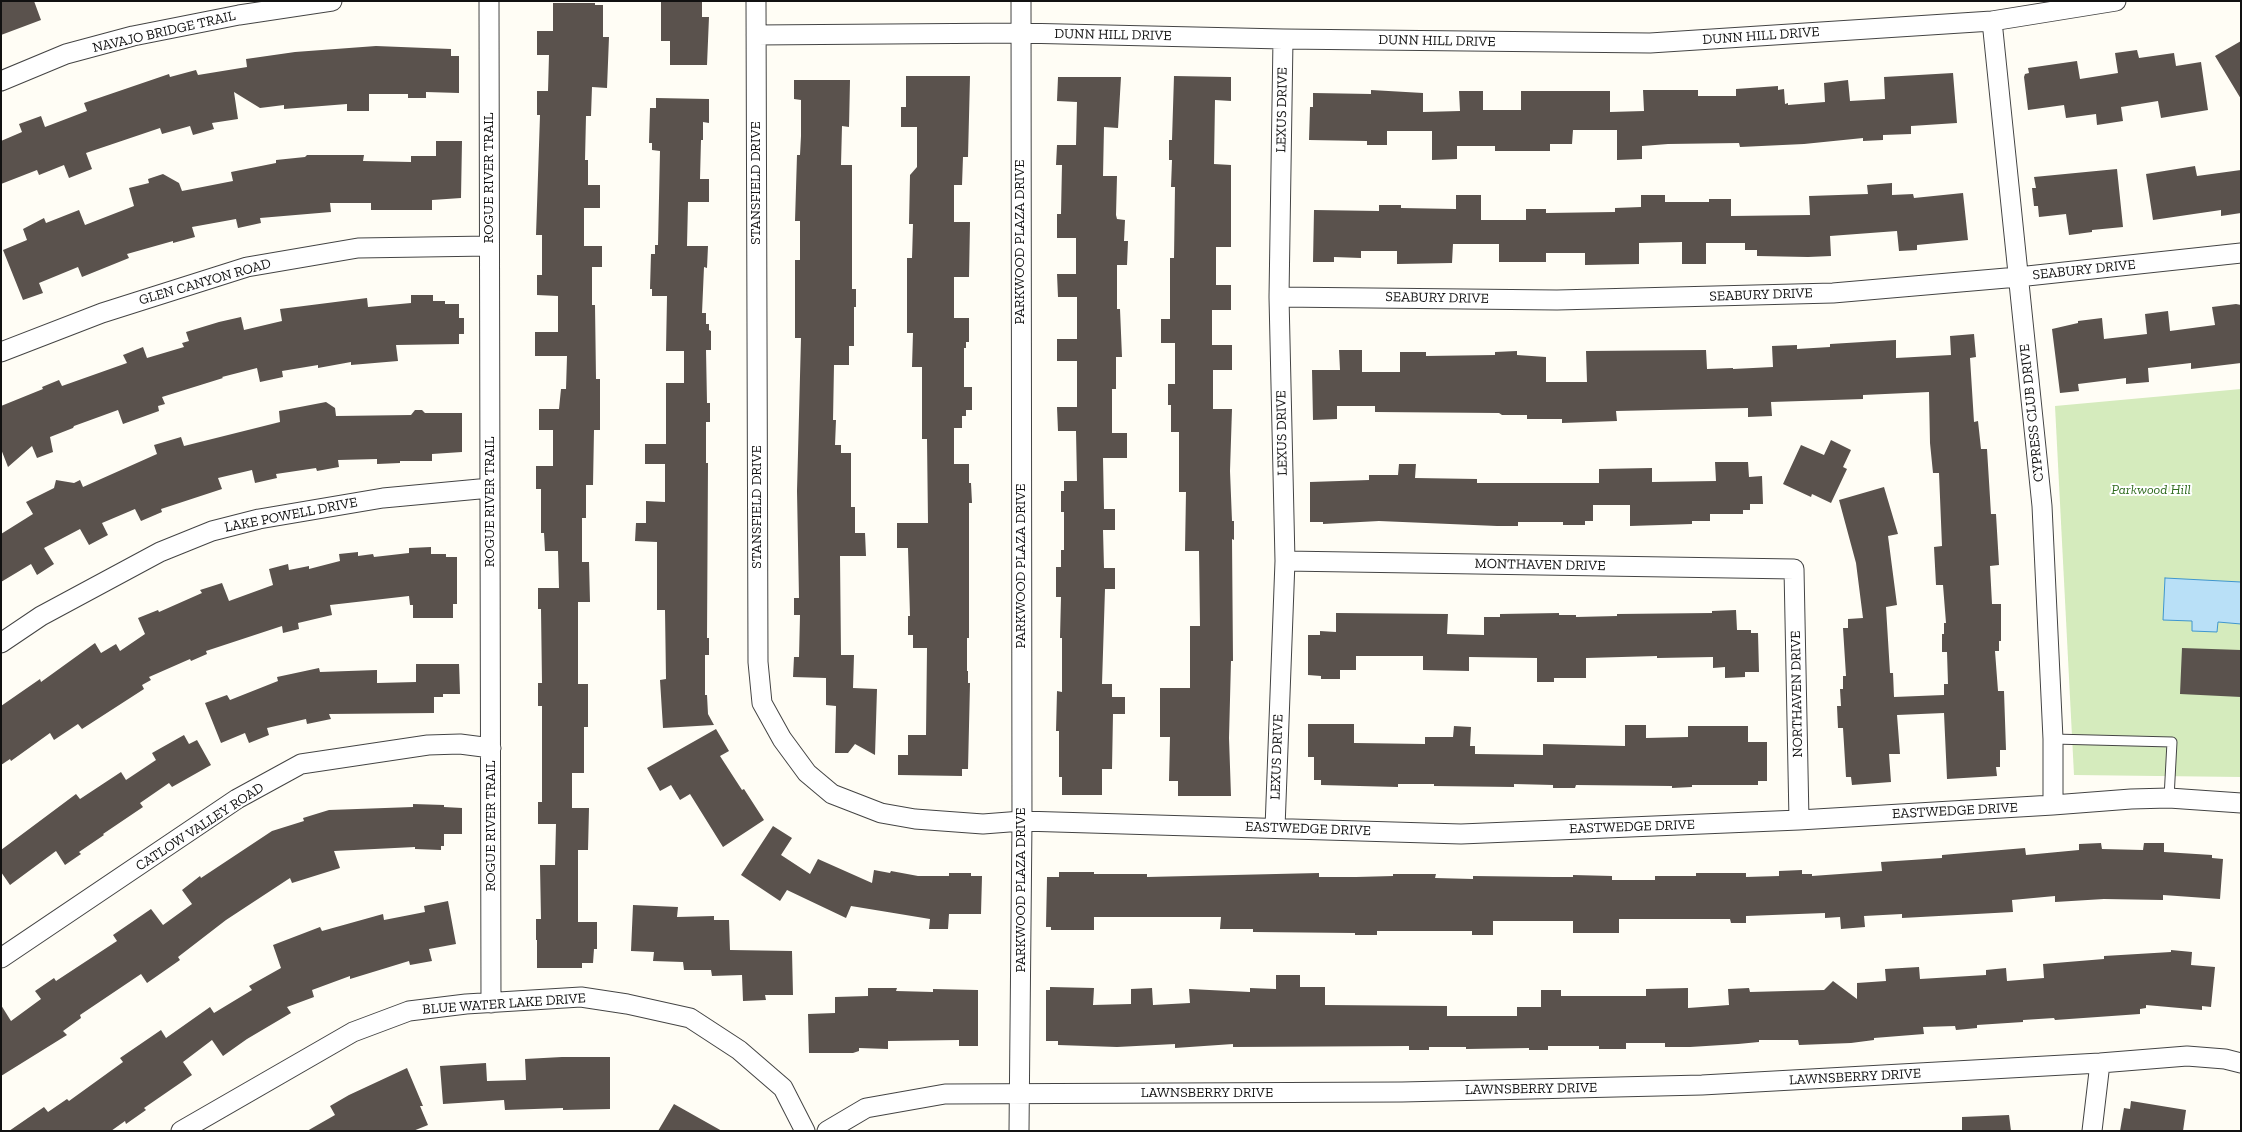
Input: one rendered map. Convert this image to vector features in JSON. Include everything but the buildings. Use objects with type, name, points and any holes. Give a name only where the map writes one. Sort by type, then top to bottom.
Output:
[{"type":"street","name":"NAVAJO BRIDGE TRAIL","points":[[1,81],[66,54],[133,36],[239,15],[332,1]]},
{"type":"street","name":"ROGUE RIVER TRAIL","points":[[488,1],[491,1003]]},
{"type":"street","name":"STANSFIELD DRIVE","points":[[756,1],[758,662],[762,703],[782,739],[807,773],[832,794],[881,813],[915,819],[983,824],[1022,821]]},
{"type":"street","name":"PARKWOOD PLAZA DRIVE","points":[[1019,1131],[1022,821],[1020,1]]},
{"type":"street","name":"DUNN HILL DRIVE","points":[[756,35],[1019,33],[1283,39],[1650,43],[1992,21],[2116,1]]},
{"type":"street","name":"CYPRESS CLUB DRIVE","points":[[1992,21],[2042,506],[2053,739],[2053,805]]},
{"type":"street","name":"LEXUS DRIVE","points":[[1274,828],[1285,561],[1279,297],[1283,39]]},
{"type":"street","name":"GLEN CANYON ROAD","points":[[2,348],[102,313],[246,267],[358,248],[489,246]]},
{"type":"street","name":"SEABURY DRIVE","points":[[1279,297],[1557,300],[1833,293],[2018,277],[2241,253]]},
{"type":"street","name":"LAKE POWELL DRIVE","points":[[1,643],[41,616],[160,552],[212,530],[259,519],[383,498],[490,488]]},
{"type":"street","name":"MONTHAVEN DRIVE","points":[[1285,561],[1794,568]]},
{"type":"street","name":"NORTHAVEN DRIVE","points":[[1794,568],[1799,820]]},
{"type":"street","name":"CATLOW VALLEY ROAD","points":[[1,958],[237,799],[301,764],[428,745],[460,744],[491,748]]},
{"type":"street","name":"EASTWEDGE DRIVE","points":[[1022,821],[1461,834],[1799,820],[2132,799],[2169,798],[2241,803]]},
{"type":"street","name":"BLUE WATER LAKE DRIVE","points":[[181,1131],[353,1032],[409,1011],[491,1003],[581,997],[627,1004],[690,1018],[739,1050],[783,1088],[805,1131]]},
{"type":"street","name":"LAWNSBERRY DRIVE","points":[[827,1131],[866,1108],[945,1094],[1402,1092],[1702,1085],[2100,1063],[2187,1056],[2225,1059],[2241,1063]]},
{"type":"street","points":[[2092,1131],[2100,1063]]},
{"type":"lane","points":[[2053,739],[2172,742],[2169,798]]},
{"type":"green space","name":"Parkwood Hill","points":[[2241,389],[2241,777],[2074,775],[2055,406]]},
{"type":"water","points":[[2165,578],[2241,582],[2241,624],[2218,622],[2217,632],[2192,631],[2192,621],[2163,620]]}]
